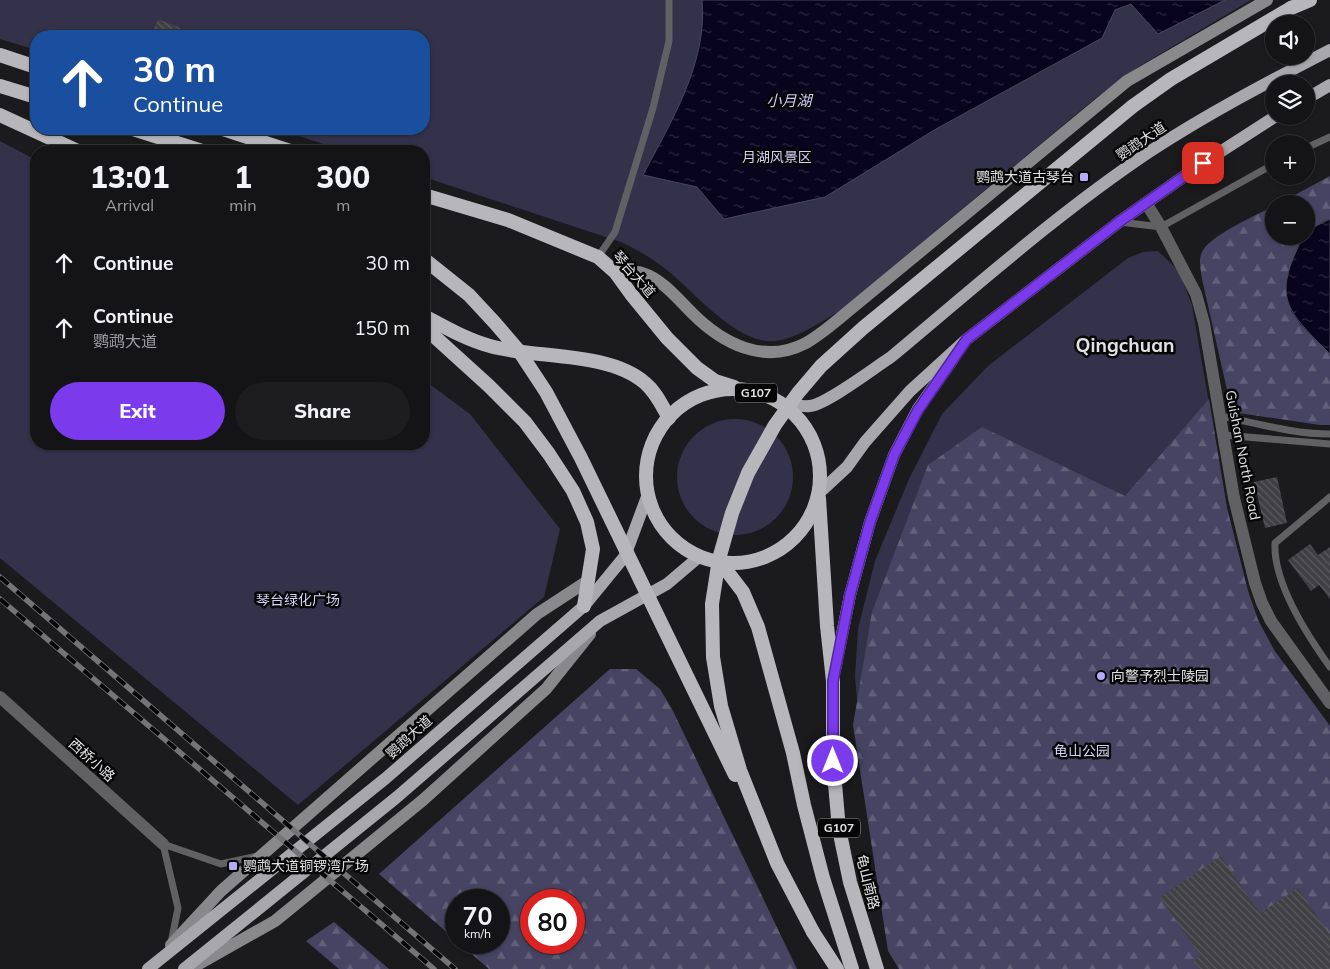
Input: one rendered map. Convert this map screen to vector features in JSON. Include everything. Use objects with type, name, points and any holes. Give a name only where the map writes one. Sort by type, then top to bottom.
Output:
[{"type":"highway","points":[[777,863],[740,770],[721,706],[713,657],[712,604],[719,559],[732,513],[748,473],[775,425],[820,366],[863,328],[1133,106],[1171,79],[1291,8],[1310,0]]},
{"type":"highway","points":[[0,55],[30,65]]},
{"type":"highway","points":[[0,86],[30,95]]},
{"type":"highway","points":[[0,115],[30,129]]},
{"type":"highway","points":[[43,135],[65,145]]},
{"type":"highway","points":[[152,135],[183,145]]},
{"type":"highway","points":[[241,135],[272,145]]},
{"type":"highway","name":"琴台大道","points":[[430,197],[508,220],[598,257],[615,272],[667,338],[697,368],[715,381],[742,389]]},
{"type":"highway","points":[[430,264],[469,296],[495,323],[519,351],[546,392],[581,458],[777,863],[813,932],[837,969]]},
{"type":"highway","points":[[430,319],[452,331],[489,346],[523,353],[595,362],[622,369],[645,383],[669,418],[666,420]]},
{"type":"highway","points":[[430,332],[489,386],[525,422],[573,491],[587,522],[593,549],[586,582],[584,606]]},
{"type":"highway","name":"G107","points":[[819,493],[810,518],[794,539],[772,554],[747,562],[720,562],[700,556],[682,546],[666,532],[655,514],[648,494],[646,474],[649,455],[656,436],[666,420],[688,402],[714,391],[742,389],[763,394],[782,404],[801,421],[814,443],[820,468],[819,493],[827,626],[833,681]]},
{"type":"highway","name":"G107","points":[[720,562],[744,592],[758,627],[793,753],[823,878],[852,969]]},
{"type":"highway","name":"龟山南路","points":[[833,681],[833,761],[840,829],[850,882],[876,969]]},
{"type":"main road","points":[[615,272],[640,272],[651,277],[673,294],[718,336],[733,344],[761,351],[778,352],[796,347],[817,336],[846,313],[1127,81],[1267,0]]},
{"type":"main road","name":"鹦鹉大道","points":[[782,404],[811,406],[834,395],[891,357],[1067,211],[1148,153],[1246,93],[1330,50]]},
{"type":"main road","points":[[1315,94],[1330,85]]},
{"type":"main road","points":[[819,493],[847,466],[865,442],[910,391],[967,339],[1119,222],[1203,163],[1265,123]]},
{"type":"main road","points":[[833,681],[850,595],[870,522],[894,455],[918,410],[967,339]]},
{"type":"main road","name":"鹦鹉大道","points":[[152,966],[386,778],[584,606],[626,556],[648,494]]},
{"type":"main road","points":[[184,969],[397,797],[600,621],[667,584],[700,556]]},
{"type":"main road","points":[[152,966],[221,891],[537,614],[586,582]]},
{"type":"main road","points":[[190,969],[275,921],[423,800],[546,689],[600,621]]},
{"type":"street","name":"Guishan North Road","points":[[1146,203],[1161,227],[1196,294],[1204,323],[1234,498],[1255,583],[1262,603],[1271,620],[1330,703]]},
{"type":"street","name":"西桥小路","points":[[0,697],[164,844]]},
{"type":"lane","points":[[598,257],[615,232],[653,108],[669,41],[669,0]]},
{"type":"lane","points":[[1315,144],[1330,137]]},
{"type":"lane","points":[[1119,222],[1161,227],[1265,169]]},
{"type":"lane","points":[[1220,416],[1294,431],[1330,434]]},
{"type":"lane","points":[[1223,436],[1330,444]]},
{"type":"lane","points":[[1330,497],[1282,535],[1275,542],[1274,553],[1276,566],[1298,618],[1312,643],[1330,667]]},
{"type":"lane","points":[[164,844],[221,864],[262,855]]},
{"type":"lane","points":[[164,844],[178,908],[170,947]]},
{"type":"green space","name":"月湖风景区","points":[[0,0],[1251,0],[1138,67],[1097,97],[838,312],[800,333],[776,341],[761,340],[745,334],[730,325],[715,314],[663,267],[643,253],[621,242],[430,179],[430,145],[326,145],[296,135],[430,135],[430,30],[30,30],[30,48],[0,39]]},
{"type":"green space","name":"琴台绿化广场","points":[[0,141],[30,157],[30,450],[430,450],[430,384],[470,414],[560,529],[544,597],[298,805],[0,558]]},
{"type":"green space","points":[[1330,176],[1330,219],[1315,227],[1315,195],[1295,195]]},
{"type":"green space","points":[[1265,210],[1265,245],[1299,245],[1296,251],[1291,311],[1300,324],[1330,354],[1330,425],[1232,412],[1202,279],[1200,258],[1206,246],[1214,239]]},
{"type":"green space","name":"龟山公园","points":[[1158,251],[1179,271],[1192,305],[1227,508],[1248,591],[1258,620],[1274,650],[1330,726],[908,969],[862,760],[855,677],[858,629],[875,561],[909,479],[942,414],[988,366],[1128,258],[1143,252]]},
{"type":"green space","name":"龟山公园","points":[[1209,399],[1227,508],[1248,591],[1258,620],[1274,650],[1330,726],[1330,969],[899,969],[888,951],[853,725],[872,612],[928,465],[982,427],[1125,496]]},
{"type":"green space","points":[[735,419],[757,424],[776,436],[788,455],[793,477],[788,499],[776,518],[757,530],[735,535],[713,530],[694,518],[682,499],[677,477],[682,455],[694,436],[713,424]]},
{"type":"green space","points":[[610,669],[636,669],[660,689],[672,709],[797,969],[489,969],[472,954],[510,954],[510,889],[445,889],[445,931],[379,874]]},
{"type":"green space","points":[[334,922],[389,969],[339,969],[306,941]]},
{"type":"water","name":"小月湖","points":[[702,0],[1225,0],[1158,34],[1131,4],[1115,10],[1102,38],[936,129],[825,197],[724,219],[697,187],[643,175],[676,113],[693,69],[702,23]]},
{"type":"water","points":[[1330,219],[1330,354],[1302,325],[1288,302],[1286,289],[1293,258],[1299,245],[1315,245],[1315,226]]},
{"type":"building","points":[[158,19],[185,30],[153,30]]},
{"type":"building","points":[[1277,477],[1287,523],[1265,528],[1254,482]]},
{"type":"building","points":[[1310,544],[1318,555],[1330,547],[1330,599],[1319,585],[1311,591],[1288,560]]},
{"type":"building","points":[[1221,856],[1260,913],[1298,888],[1330,935],[1330,969],[1199,969],[1193,961],[1200,956],[1160,897]]},
{"type":"railway","points":[[0,577],[455,969]]},
{"type":"railway","points":[[0,599],[434,969]]},
{"type":"place","name":"鹦鹉大道古琴台","points":[[1084,177]]},
{"type":"place","name":"向警予烈士陵园","points":[[1101,676]]},
{"type":"place","name":"鹦鹉大道铜锣湾广场","points":[[233,866]]},
{"type":"district","name":"Qingchuan","points":[[1125,345]]},
{"type":"route","points":[[833,761],[833,681],[850,595],[870,522],[894,455],[918,410],[967,339],[1119,222],[1203,163]]}]
